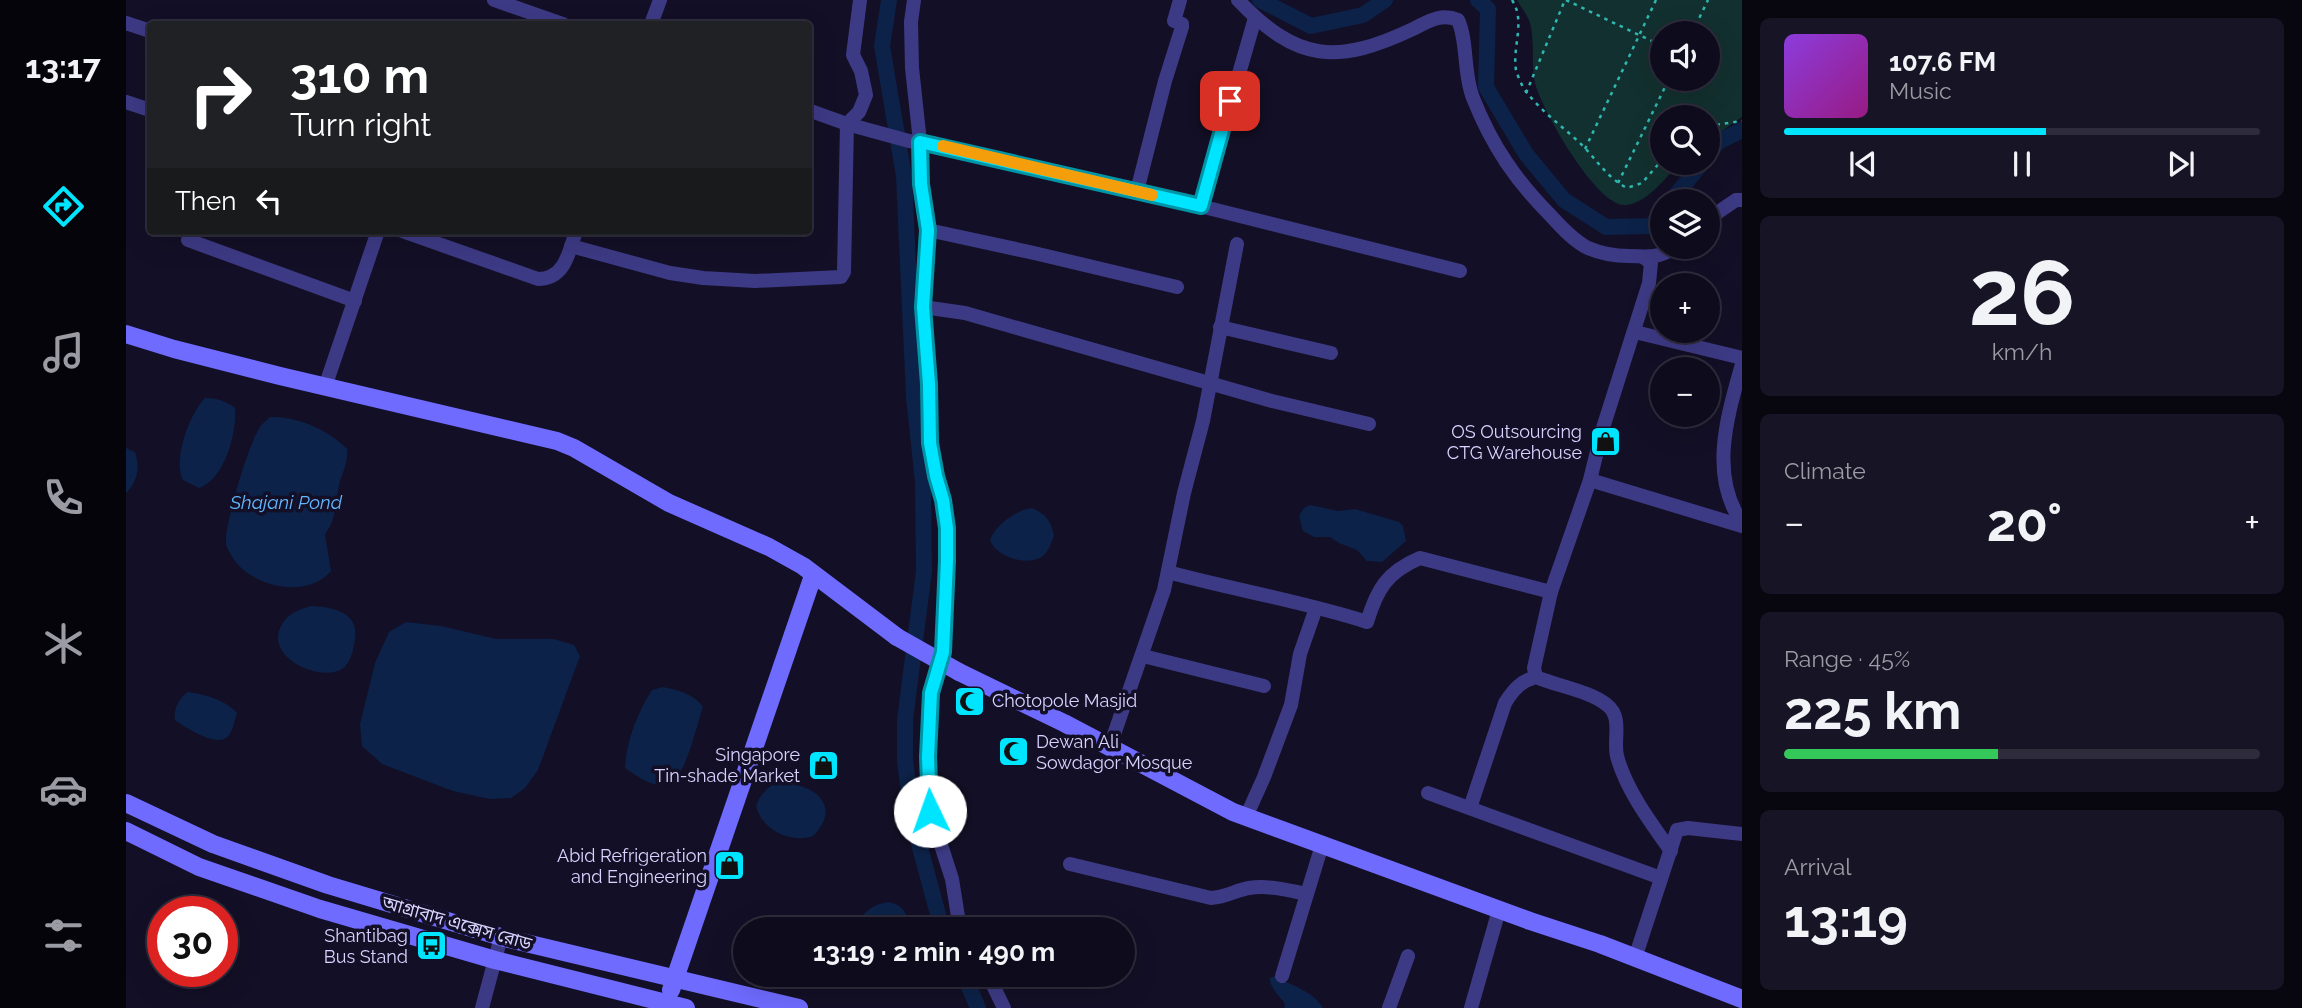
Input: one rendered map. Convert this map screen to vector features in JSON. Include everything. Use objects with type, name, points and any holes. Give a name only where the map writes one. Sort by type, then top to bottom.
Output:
[{"type":"street","points":[[494,0],[554,21]]},
{"type":"street","points":[[652,21],[660,0]]},
{"type":"street","points":[[571,246],[670,273],[703,278],[755,281],[841,277],[844,272],[847,124],[859,112],[866,95],[861,71],[853,55],[860,0]]},
{"type":"street","points":[[914,0],[911,22],[914,142],[928,230],[923,307],[930,443],[947,528],[943,652],[931,693],[928,791],[930,811],[952,879],[958,917]]},
{"type":"street","points":[[1137,191],[1165,81],[1182,27],[1182,24],[1174,21],[1180,0]]},
{"type":"street","points":[[1238,0],[1277,36],[1325,53],[1367,49],[1434,18],[1447,16],[1458,20],[1462,30],[1465,71],[1472,95],[1503,159],[1522,186],[1572,237],[1586,247],[1616,257],[1650,256]]},
{"type":"street","points":[[1201,206],[1255,18]]},
{"type":"street","points":[[126,23],[147,30]]},
{"type":"street","points":[[126,102],[147,109]]},
{"type":"street","points":[[812,111],[914,142],[1201,206],[1460,271]]},
{"type":"street","points":[[1720,211],[1736,200],[1742,200]]},
{"type":"street","points":[[928,230],[976,239],[1177,288]]},
{"type":"street","points":[[325,387],[378,235]]},
{"type":"street","points":[[413,235],[538,279],[552,277],[558,273],[575,235]]},
{"type":"street","points":[[188,240],[355,301]]},
{"type":"street","points":[[1110,746],[1143,656],[1168,572],[1237,244]]},
{"type":"street","points":[[1536,677],[1534,668],[1550,592],[1590,480],[1606,418],[1652,273],[1651,263],[1643,257]]},
{"type":"street","points":[[923,307],[965,313],[1272,401],[1369,424]]},
{"type":"street","points":[[1220,327],[1331,353]]},
{"type":"street","points":[[1635,332],[1742,358]]},
{"type":"street","points":[[126,334],[174,349],[574,447],[669,503],[803,566],[897,637],[959,673],[1110,746],[1246,817],[1742,999]]},
{"type":"street","points":[[1742,365],[1723,451],[1723,481],[1732,508],[1742,524]]},
{"type":"street","points":[[1590,480],[1742,524]]},
{"type":"street","points":[[1168,572],[1367,622],[1382,585],[1394,572],[1420,558],[1550,592]]},
{"type":"street","points":[[665,1006],[813,576]]},
{"type":"street","points":[[1246,817],[1291,705],[1300,654],[1316,608]]},
{"type":"street","points":[[1143,656],[1264,686]]},
{"type":"street","points":[[1471,808],[1505,702],[1513,690],[1526,680],[1536,677],[1609,706],[1615,717],[1616,752],[1622,771],[1671,851]]},
{"type":"street","points":[[1428,793],[1661,878]]},
{"type":"street","name":"আগ্রাবাদ এক্সেস রোড","points":[[126,803],[225,849],[328,885],[501,937],[799,1008]]},
{"type":"street","points":[[1635,958],[1677,830],[1688,828],[1742,834]]},
{"type":"street","name":"আগ্রাবাদ এক্সেস রোড","points":[[126,831],[199,867],[320,909],[665,1006],[686,1008]]},
{"type":"street","points":[[1282,976],[1322,845]]},
{"type":"street","points":[[1070,863],[1211,898],[1227,897],[1246,888],[1261,887],[1306,894]]},
{"type":"street","points":[[1471,1008],[1499,910]]},
{"type":"street","points":[[482,1008],[501,937]]},
{"type":"street","points":[[1389,1008],[1408,956]]},
{"type":"street","points":[[994,987],[1004,1008]]},
{"type":"path","points":[[1512,0],[1517,8],[1518,19],[1517,70],[1526,93],[1618,183],[1627,188],[1642,183],[1650,174]]},
{"type":"path","points":[[1526,93],[1565,0],[1650,40]]},
{"type":"path","points":[[1585,149],[1656,0]]},
{"type":"path","points":[[1698,21],[1708,0]]},
{"type":"path","points":[[1618,183],[1663,91]]},
{"type":"path","points":[[1720,124],[1742,121]]},
{"type":"green space","points":[[1517,0],[1742,0],[1742,117],[1720,133],[1720,105],[1650,105],[1650,175],[1669,175],[1656,189],[1650,189],[1650,194],[1641,200],[1625,205],[1613,201],[1586,174],[1548,114],[1535,83],[1532,38],[1526,14]]},
{"type":"water","points":[[205,398],[221,400],[235,408],[235,418],[228,454],[216,475],[199,488],[183,480],[180,461],[184,437]]},
{"type":"water","name":"Shajani Pond","points":[[270,417],[312,425],[347,449],[334,515],[325,534],[331,571],[320,580],[307,585],[277,586],[262,581],[238,564],[226,545],[229,520],[244,467],[260,427]]},
{"type":"water","points":[[126,448],[135,452],[138,468],[133,484],[126,493]]},
{"type":"water","points":[[1310,505],[1338,511],[1355,509],[1399,522],[1403,526],[1406,541],[1382,562],[1367,561],[1357,550],[1330,537],[1314,537],[1303,531],[1299,516],[1304,508]]},
{"type":"water","points":[[1032,508],[1049,521],[1054,535],[1050,546],[1044,555],[1030,561],[1006,556],[993,546],[990,540],[993,534],[1013,515]]},
{"type":"water","points":[[311,606],[336,610],[349,617],[353,623],[355,639],[352,652],[347,664],[339,670],[328,673],[302,667],[282,650],[278,639],[281,626],[294,613]]},
{"type":"water","points":[[406,622],[441,626],[496,639],[554,639],[574,645],[580,656],[538,770],[525,788],[511,798],[490,799],[453,791],[382,764],[362,746],[360,724],[375,663],[389,632]]},
{"type":"water","points":[[663,687],[690,696],[703,707],[681,771],[670,783],[658,785],[625,768],[630,737],[642,708],[652,690]]},
{"type":"water","points":[[188,692],[214,698],[237,713],[232,730],[226,738],[207,738],[175,720],[177,704]]},
{"type":"water","points":[[776,783],[801,786],[819,797],[825,814],[822,824],[813,836],[795,838],[778,833],[759,815],[756,806],[759,798]]},
{"type":"water","points":[[888,902],[898,905],[906,917],[862,917],[876,905]]},
{"type":"water","points":[[1275,976],[1308,993],[1323,1008],[1284,1008],[1285,1004],[1270,982],[1270,978]]},
{"type":"waterway","points":[[889,0],[882,46],[904,176],[914,397],[923,482],[924,571],[905,720],[905,760],[912,818],[939,917]]},
{"type":"waterway","points":[[1260,0],[1311,26],[1363,15],[1385,0]]},
{"type":"waterway","points":[[1478,0],[1488,9],[1486,87],[1526,154],[1564,200],[1606,227],[1650,226]]},
{"type":"waterway","points":[[1720,141],[1742,130]]},
{"type":"waterway","points":[[1681,189],[1692,175]]},
{"type":"waterway","points":[[969,987],[978,1008]]},
{"type":"slow traffic","points":[[943,146],[1152,195]]},
{"type":"place","name":"OS Outsourcing CTG Warehouse","points":[[1605,442]]},
{"type":"place","name":"Chotopole Masjid","points":[[969,701]]},
{"type":"place","name":"Dewan Ali Sowdagor Mosque","points":[[1013,752]]},
{"type":"place","name":"Singapore Tin-shade Market","points":[[823,765]]},
{"type":"place","name":"Abid Refrigeration and Engineering","points":[[730,866]]},
{"type":"place","name":"Shantibag Bus Stand","points":[[431,946]]},
{"type":"route","points":[[930,811],[928,757],[931,693],[943,652],[947,528],[930,443],[923,307],[928,230],[921,184],[920,142],[1201,206],[1230,101]]}]
